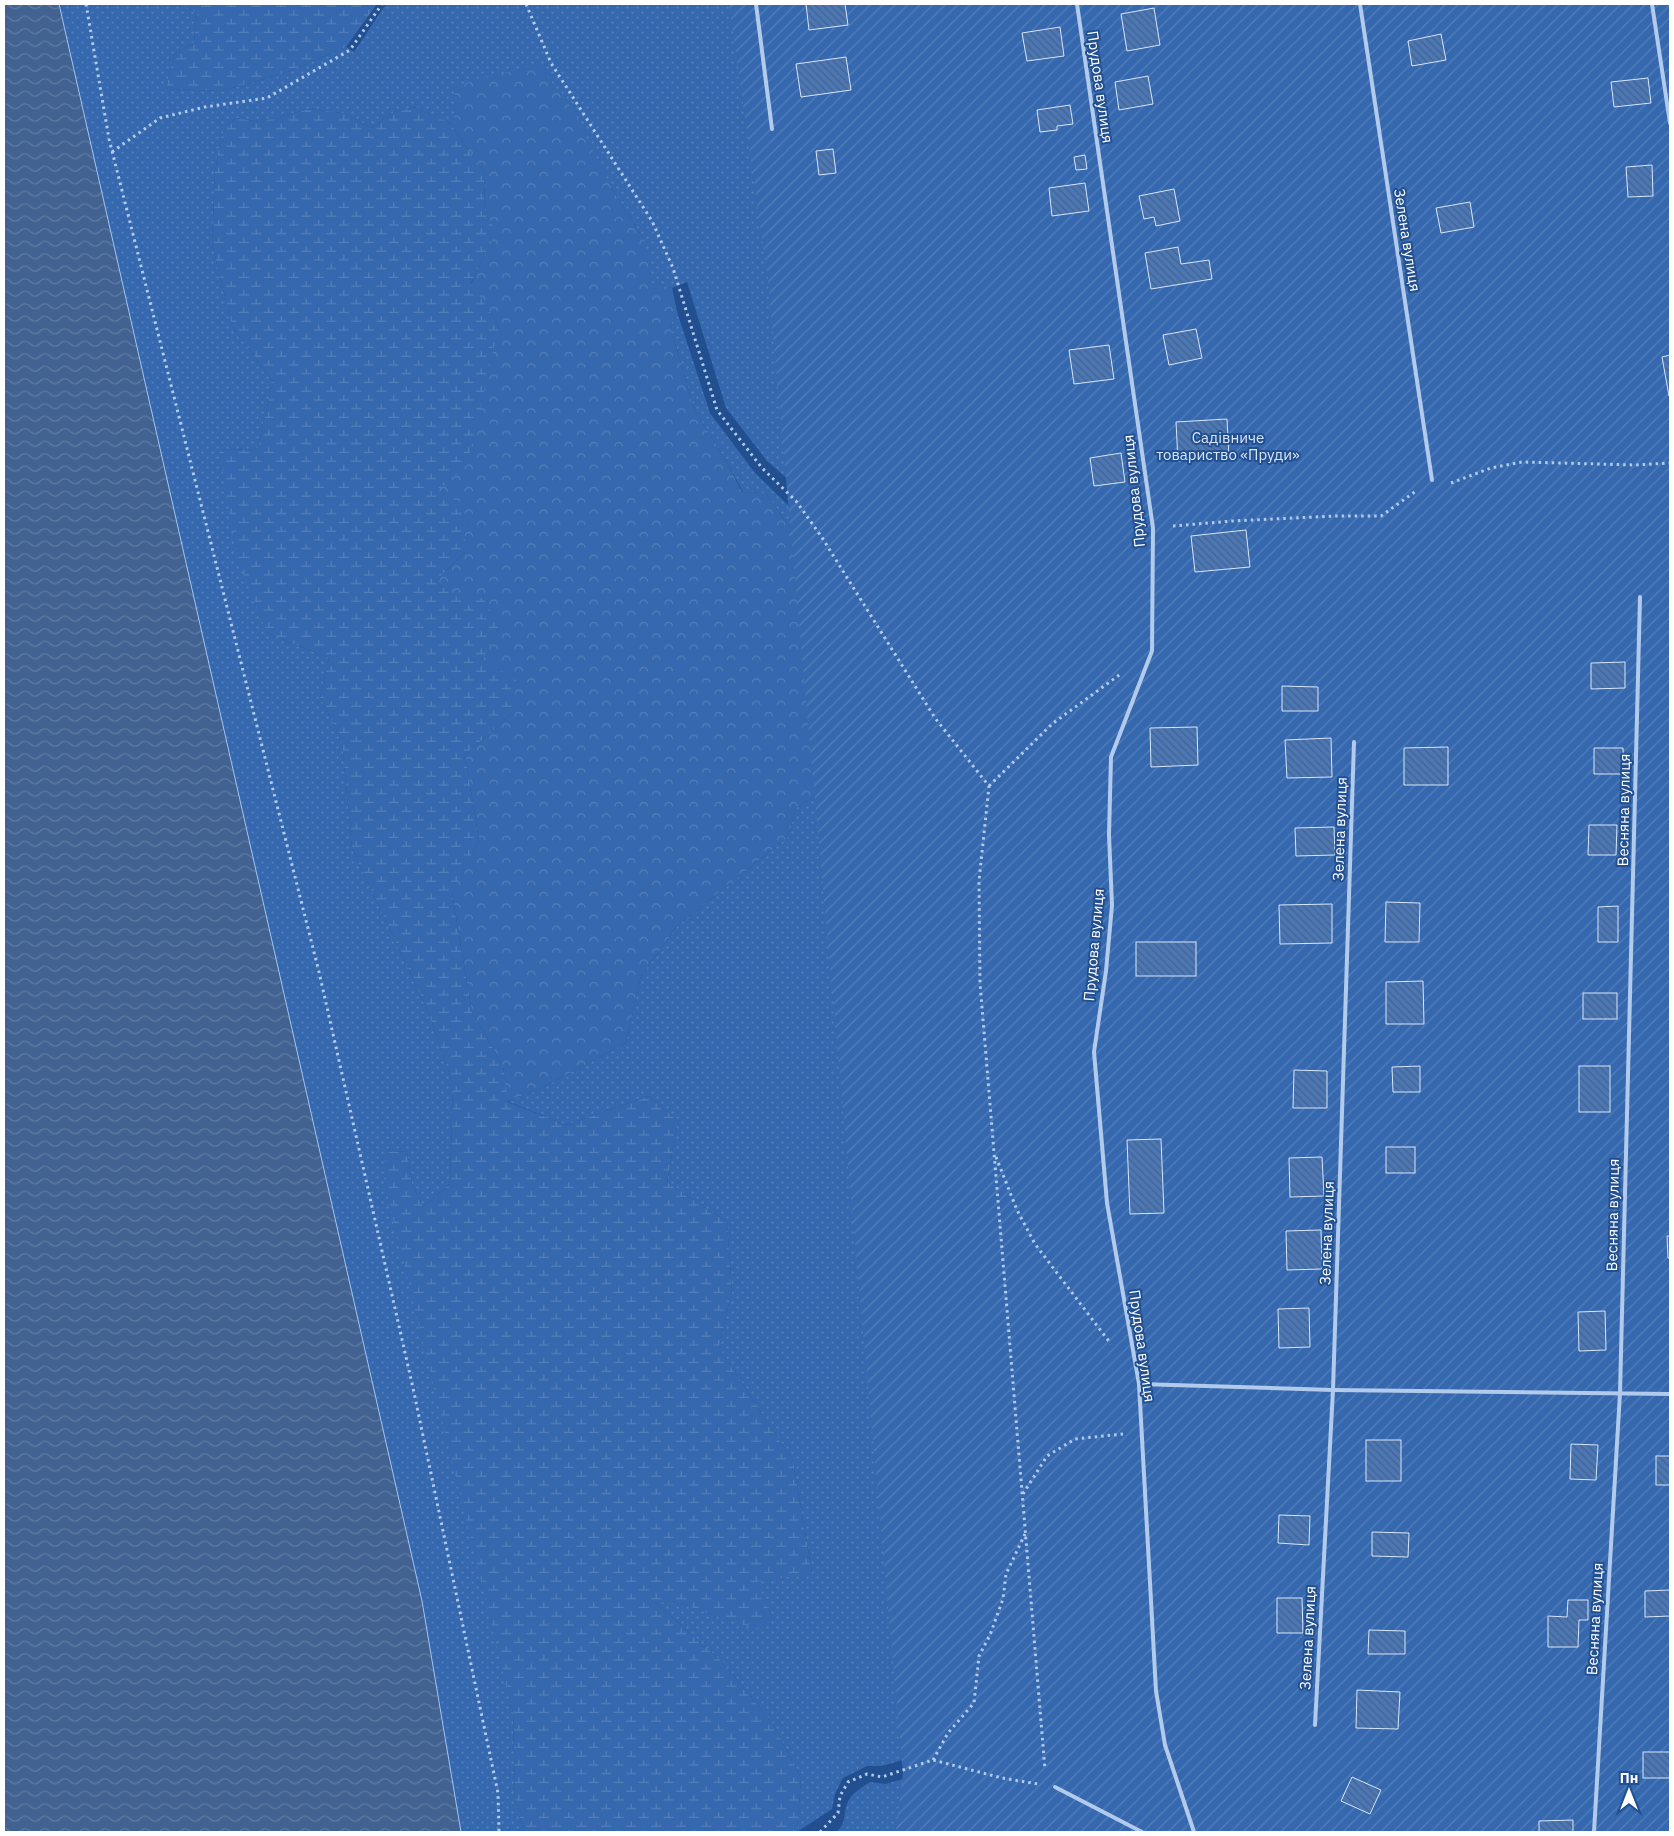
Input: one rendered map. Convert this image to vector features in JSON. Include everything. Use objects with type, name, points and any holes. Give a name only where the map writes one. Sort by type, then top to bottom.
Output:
[{"type":"lane","points":[[756,4],[772,129]]},
{"type":"lane","name":"Прудова вулиця","points":[[1076,4],[1152,528],[1152,651],[1110,757],[1109,835],[1112,905],[1106,971],[1094,1052],[1107,1203],[1139,1384],[1156,1690],[1165,1745],[1194,1832]]},
{"type":"lane","name":"Зелена вулиця","points":[[1360,4],[1432,480]]},
{"type":"lane","points":[[1652,4],[1670,123]]},
{"type":"lane","name":"Весняна вулиця","points":[[1594,1832],[1620,1393],[1640,597]]},
{"type":"lane","name":"Зелена вулиця","points":[[1315,1725],[1333,1390],[1354,742]]},
{"type":"lane","points":[[1139,1384],[1333,1390],[1670,1394]]},
{"type":"lane","points":[[1055,1787],[1142,1832]]},
{"type":"path","points":[[86,4],[112,152],[321,982],[410,1378],[498,1793],[499,1832]]},
{"type":"path","points":[[112,152],[160,118],[205,106],[267,98],[350,50],[382,4]]},
{"type":"path","points":[[526,4],[551,62],[652,221],[673,268],[717,410],[762,468],[796,501],[821,536],[935,718],[989,786]]},
{"type":"path","points":[[1152,528],[1251,520],[1381,516],[1432,480],[1450,483],[1491,468],[1522,462],[1636,465],[1670,463]]},
{"type":"path","points":[[1055,1787],[1046,1775],[980,982],[979,881],[989,786],[1052,724],[1152,651]]},
{"type":"path","points":[[994,1154],[1017,1210],[1035,1244],[1115,1350]]},
{"type":"path","points":[[1023,1494],[1047,1456],[1075,1438],[1141,1433]]},
{"type":"path","points":[[933,1760],[948,1733],[974,1704],[979,1656],[990,1635],[1003,1599],[1006,1574],[1026,1533]]},
{"type":"path","points":[[820,1832],[838,1813],[840,1796],[848,1782],[867,1774],[882,1777],[933,1760],[1002,1778],[1055,1787]]},
{"type":"green space","points":[[59,4],[181,4],[197,13],[194,42],[174,55],[166,89],[222,91],[285,73],[346,47],[354,52],[386,4],[747,4],[799,462],[805,494],[767,461],[726,408],[687,282],[672,288],[648,282],[645,241],[612,189],[454,121],[450,123],[416,107],[394,112],[372,128],[343,113],[309,109],[260,122],[235,118],[221,136],[215,171],[212,244],[232,326],[273,382],[257,450],[219,449],[267,633],[329,658],[320,697],[342,741],[352,849],[428,1011],[453,1085],[450,1184],[423,1207],[412,1184],[407,1151],[386,1152],[513,1713],[515,1799],[524,1832],[461,1832],[422,1601]]},
{"type":"green space","points":[[181,4],[377,4],[346,47],[285,73],[222,91],[166,89],[174,55],[194,42],[197,13]]},
{"type":"green space","name":"Садівниче товариство «Пруди»","points":[[729,4],[1670,4],[1670,1832],[896,1832],[903,1773],[768,280]]},
{"type":"green space","points":[[538,64],[573,110],[612,189],[645,241],[651,268],[649,282],[672,288],[678,315],[670,325],[694,409],[725,459],[742,492],[766,493],[806,551],[838,782],[796,808],[788,837],[678,925],[641,976],[626,1043],[536,1091],[507,1101],[503,1066],[472,1012],[452,893],[479,840],[465,755],[511,714],[482,659],[499,626],[435,582],[465,552],[435,493],[499,326],[471,284],[495,232],[485,212],[484,172],[450,123],[454,120],[455,86]]},
{"type":"green space","points":[[417,107],[450,123],[484,172],[485,212],[496,232],[471,283],[499,326],[467,465],[435,493],[464,503],[465,552],[435,582],[459,598],[483,598],[499,626],[483,659],[517,681],[511,714],[465,755],[479,840],[452,894],[472,1012],[503,1066],[508,1102],[566,1125],[649,1096],[678,1121],[667,1182],[727,1222],[732,1290],[719,1348],[793,1461],[812,1573],[757,1582],[772,1617],[756,1629],[679,1603],[655,1602],[722,1662],[773,1724],[801,1778],[797,1832],[524,1832],[515,1799],[513,1713],[384,1181],[386,1152],[407,1151],[412,1184],[423,1207],[450,1184],[453,1085],[428,1011],[352,849],[342,741],[320,697],[329,658],[267,633],[237,557],[219,449],[257,450],[273,382],[232,326],[212,244],[215,171],[221,136],[235,118],[260,122],[309,109],[343,113],[372,128],[394,112]]},
{"type":"green space","points":[[678,315],[710,413],[755,473],[789,506],[815,541],[940,739],[978,783],[995,796],[1134,678],[1103,753],[1093,793],[1100,942],[1086,1051],[1102,1229],[1124,1377],[1138,1661],[1179,1832],[1161,1832],[1066,1784],[949,1753],[927,1753],[882,1766],[867,1766],[843,1778],[835,1794],[832,1809],[797,1832],[801,1778],[773,1724],[722,1662],[654,1601],[679,1603],[756,1628],[772,1617],[756,1582],[812,1572],[793,1461],[719,1348],[732,1290],[727,1222],[667,1182],[678,1121],[649,1096],[566,1125],[507,1101],[536,1091],[626,1043],[641,976],[678,925],[788,837],[796,808],[838,782],[918,742],[887,670],[862,656],[815,585],[806,551],[766,493],[743,492],[694,409],[670,325]]},
{"type":"green space","points":[[917,1775],[992,1832],[836,1832],[842,1825],[849,1800],[860,1789],[870,1782],[885,1784]]},
{"type":"water","points":[[4,4],[59,4],[422,1601],[461,1832],[4,1832]]},
{"type":"building","points":[[806,4],[845,4],[848,25],[809,30]]},
{"type":"building","points":[[1154,8],[1160,45],[1127,51],[1121,14]]},
{"type":"building","points":[[1060,27],[1064,56],[1027,61],[1022,33]]},
{"type":"building","points":[[1441,34],[1446,60],[1412,66],[1408,41]]},
{"type":"building","points":[[846,57],[851,90],[801,97],[796,64]]},
{"type":"building","points":[[1148,76],[1153,104],[1119,110],[1115,82]]},
{"type":"building","points":[[1648,78],[1651,103],[1614,107],[1611,82]]},
{"type":"building","points":[[1070,105],[1073,124],[1057,126],[1057,130],[1040,132],[1037,110]]},
{"type":"building","points":[[833,149],[836,173],[819,175],[816,151]]},
{"type":"building","points":[[1085,155],[1087,169],[1076,170],[1074,157]]},
{"type":"building","points":[[1652,165],[1653,196],[1628,197],[1626,167]]},
{"type":"building","points":[[1085,183],[1089,211],[1052,216],[1049,188]]},
{"type":"building","points":[[1174,189],[1180,221],[1156,226],[1154,217],[1144,219],[1139,196]]},
{"type":"building","points":[[1470,202],[1474,227],[1441,233],[1436,208]]},
{"type":"building","points":[[1178,247],[1181,264],[1209,260],[1212,279],[1151,289],[1145,253]]},
{"type":"building","points":[[1196,329],[1202,358],[1169,365],[1163,335]]},
{"type":"building","points":[[1109,345],[1114,379],[1074,384],[1069,350]]},
{"type":"building","points":[[1670,355],[1670,396],[1669,396],[1662,357]]},
{"type":"building","points":[[1227,419],[1229,458],[1178,461],[1176,422]]},
{"type":"building","points":[[1121,453],[1125,482],[1094,486],[1090,458]]},
{"type":"building","points":[[1246,530],[1250,567],[1195,572],[1191,536]]},
{"type":"building","points":[[1625,662],[1625,688],[1591,689],[1591,663]]},
{"type":"building","points":[[1282,686],[1318,687],[1318,711],[1282,711]]},
{"type":"building","points":[[1197,727],[1198,765],[1151,767],[1150,728]]},
{"type":"building","points":[[1331,738],[1332,777],[1287,778],[1285,740]]},
{"type":"building","points":[[1448,747],[1448,785],[1404,785],[1404,748]]},
{"type":"building","points":[[1594,748],[1623,748],[1624,774],[1594,774]]},
{"type":"building","points":[[1589,825],[1617,825],[1616,855],[1588,855]]},
{"type":"building","points":[[1334,827],[1335,855],[1296,856],[1295,828]]},
{"type":"building","points":[[1386,902],[1420,903],[1419,942],[1385,942]]},
{"type":"building","points":[[1332,904],[1332,943],[1280,944],[1279,905]]},
{"type":"building","points":[[1618,906],[1618,942],[1598,942],[1598,907]]},
{"type":"building","points":[[1136,942],[1196,942],[1196,976],[1136,976]]},
{"type":"building","points":[[1423,981],[1424,1024],[1386,1024],[1386,982]]},
{"type":"building","points":[[1583,993],[1617,993],[1617,1019],[1583,1019]]},
{"type":"building","points":[[1420,1066],[1420,1092],[1393,1092],[1392,1067]]},
{"type":"building","points":[[1579,1066],[1610,1066],[1610,1112],[1579,1112]]},
{"type":"building","points":[[1294,1070],[1327,1071],[1327,1108],[1293,1108]]},
{"type":"building","points":[[1161,1139],[1164,1213],[1130,1214],[1127,1140]]},
{"type":"building","points":[[1386,1147],[1415,1147],[1415,1173],[1386,1173]]},
{"type":"building","points":[[1322,1157],[1324,1196],[1290,1197],[1289,1158]]},
{"type":"building","points":[[1321,1230],[1322,1269],[1287,1270],[1286,1231]]},
{"type":"building","points":[[1667,1236],[1670,1236],[1670,1258],[1668,1258]]},
{"type":"building","points":[[1309,1308],[1310,1347],[1279,1348],[1278,1309]]},
{"type":"building","points":[[1605,1311],[1606,1350],[1579,1351],[1578,1312]]},
{"type":"building","points":[[1366,1440],[1401,1440],[1401,1481],[1366,1481]]},
{"type":"building","points":[[1571,1444],[1598,1445],[1596,1480],[1570,1479]]},
{"type":"building","points":[[1656,1456],[1670,1456],[1670,1485],[1656,1485]]},
{"type":"building","points":[[1279,1515],[1310,1516],[1309,1545],[1278,1543]]},
{"type":"building","points":[[1372,1532],[1409,1533],[1408,1557],[1372,1556]]},
{"type":"building","points":[[1670,1590],[1670,1616],[1645,1617],[1645,1591]]},
{"type":"building","points":[[1277,1598],[1302,1598],[1303,1633],[1277,1633]]},
{"type":"building","points":[[1568,1600],[1588,1600],[1588,1620],[1579,1620],[1578,1647],[1548,1647],[1548,1616],[1567,1617]]},
{"type":"building","points":[[1369,1630],[1405,1631],[1405,1654],[1368,1654]]},
{"type":"building","points":[[1357,1690],[1400,1692],[1398,1729],[1356,1728]]},
{"type":"building","points":[[1643,1752],[1670,1752],[1670,1778],[1643,1778]]},
{"type":"building","points":[[1352,1777],[1381,1790],[1370,1814],[1341,1801]]},
{"type":"building","points":[[1573,1820],[1573,1832],[1539,1832],[1539,1821]]}]
